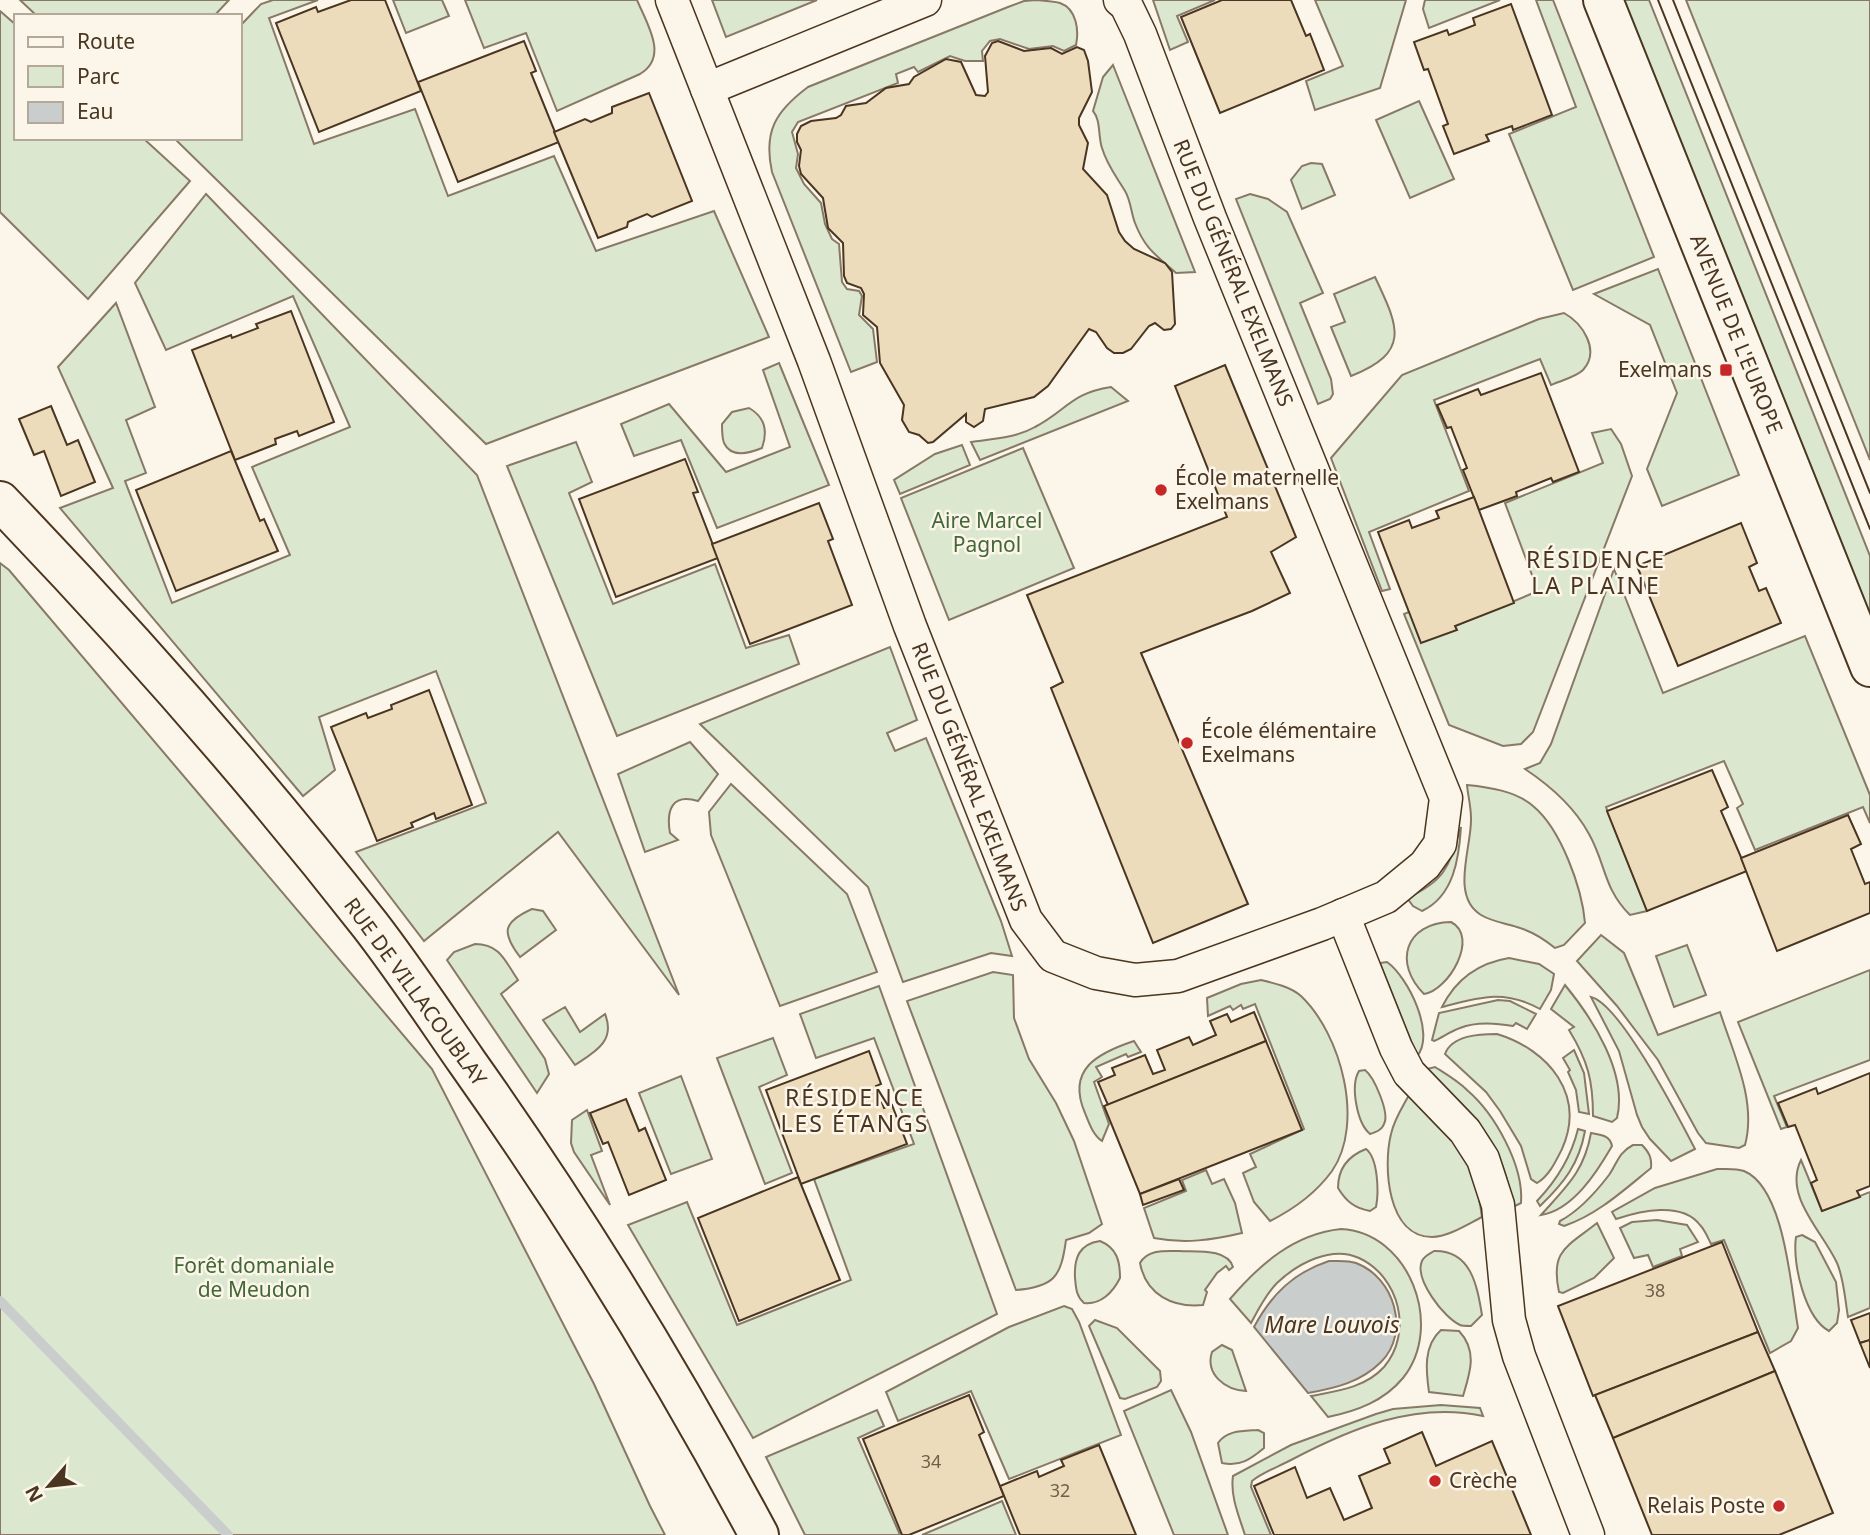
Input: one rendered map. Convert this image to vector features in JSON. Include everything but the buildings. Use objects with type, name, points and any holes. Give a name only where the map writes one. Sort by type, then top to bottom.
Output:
[{"type":"street","name":"RUE DU GÉNÉRAL EXELMANS","points":[[672,0],[814,361],[910,626],[1026,920],[1053,956],[1096,973],[1135,980],[1178,976],[1387,897],[1425,865],[1440,844],[1446,798],[1206,208],[1140,34],[1126,5],[1120,0]]},
{"type":"street","points":[[707,89],[925,0]]},
{"type":"street","name":"AVENUE DE L'EUROPE","points":[[1603,0],[1870,667]]},
{"type":"street","name":"RUE DE VILLACOUBLAY","points":[[0,501],[91,596],[272,805],[398,963],[580,1228],[722,1467],[759,1535]]},
{"type":"street","points":[[1343,915],[1396,1048],[1409,1073],[1465,1131],[1483,1159],[1498,1205],[1509,1320],[1519,1356],[1588,1535]]},
{"type":"green space","points":[[20,0],[229,0],[216,14],[35,14]]},
{"type":"green space","points":[[273,0],[318,0],[269,18],[314,144],[415,109],[448,196],[554,156],[596,251],[714,211],[769,337],[486,444],[176,140],[242,140],[242,24],[261,4]]},
{"type":"green space","points":[[393,0],[442,0],[449,16],[406,33]]},
{"type":"green space","points":[[465,0],[637,0],[653,40],[653,59],[649,67],[640,74],[557,111],[526,33],[484,48]]},
{"type":"green space","points":[[712,0],[817,0],[726,37]]},
{"type":"green space","points":[[1036,0],[1060,3],[1070,10],[1077,27],[1076,45],[1064,51],[1053,46],[1029,49],[1000,39],[990,41],[982,51],[983,61],[965,61],[950,56],[918,72],[914,67],[896,74],[898,83],[798,122],[792,132],[798,154],[796,168],[804,184],[821,203],[825,224],[832,239],[839,244],[842,282],[847,289],[859,291],[862,296],[859,315],[873,329],[877,362],[851,372],[772,172],[769,145],[775,123],[788,105],[808,87],[1008,7]]},
{"type":"green space","points":[[1153,0],[1215,0],[1177,16],[1188,42],[1170,50]]},
{"type":"green space","points":[[1315,0],[1406,0],[1380,88],[1315,110],[1306,81],[1343,66]]},
{"type":"green space","points":[[1425,0],[1500,0],[1429,28],[1423,9]]},
{"type":"green space","points":[[1536,0],[1553,0],[1654,257],[1573,290],[1509,134],[1576,107]]},
{"type":"green space","points":[[1623,0],[1649,0],[1870,556],[1870,620]]},
{"type":"green space","points":[[1686,0],[1870,0],[1870,460]]},
{"type":"green space","points":[[0,11],[14,23],[14,140],[145,140],[190,181],[88,299],[0,212]]},
{"type":"green space","points":[[1113,65],[1195,272],[1176,273],[1147,246],[1135,223],[1127,195],[1104,154],[1093,111],[1103,77]]},
{"type":"green space","points":[[1419,101],[1454,179],[1410,198],[1376,120]]},
{"type":"green space","points":[[1322,164],[1335,195],[1302,209],[1291,180],[1302,166]]},
{"type":"green space","points":[[206,194],[477,475],[679,995],[558,832],[424,941],[356,852],[486,803],[436,671],[319,717],[335,770],[303,796],[60,508],[113,488],[58,367],[116,303],[155,407],[126,420],[146,473],[125,481],[172,603],[290,555],[252,467],[350,427],[293,296],[166,350],[135,283]]},
{"type":"green space","points":[[1250,194],[1268,199],[1287,212],[1323,293],[1300,303],[1331,379],[1333,394],[1330,399],[1318,404],[1236,199]]},
{"type":"green space","points":[[1658,269],[1739,475],[1662,506],[1647,469],[1677,393],[1650,325],[1594,294]]},
{"type":"green space","points":[[1375,277],[1390,310],[1394,336],[1384,357],[1351,376],[1331,327],[1345,322],[1334,294]]},
{"type":"green space","points":[[1564,313],[1583,330],[1590,346],[1588,362],[1583,370],[1551,385],[1540,359],[1434,400],[1469,491],[1369,532],[1390,589],[1382,591],[1331,458],[1402,375],[1539,319]]},
{"type":"green space","points":[[779,363],[829,485],[717,528],[681,440],[634,456],[621,424],[669,404],[726,472],[790,447],[763,370]]},
{"type":"green space","points":[[1111,387],[1128,401],[980,460],[971,442],[1004,438],[1028,431],[1078,398]]},
{"type":"green space","points":[[749,408],[759,416],[764,425],[762,448],[747,453],[731,451],[724,443],[722,424],[732,412]]},
{"type":"green space","points":[[1611,429],[1621,444],[1632,476],[1533,732],[1521,744],[1503,746],[1449,725],[1404,614],[1430,603],[1443,631],[1538,591],[1505,503],[1603,463],[1592,433]]},
{"type":"green space","points":[[576,442],[592,482],[569,493],[613,604],[715,564],[746,648],[789,635],[799,664],[617,736],[507,466]]},
{"type":"green space","points":[[962,445],[970,465],[900,494],[894,480],[935,454]]},
{"type":"green space","name":"Aire Marcel Pagnol","points":[[1023,448],[1074,568],[949,620],[901,498]]},
{"type":"green space","name":"Forêt domaniale de Meudon","points":[[0,563],[9,570],[432,1069],[594,1384],[665,1535],[0,1535]]},
{"type":"green space","points":[[1614,569],[1663,693],[1805,636],[1870,795],[1870,823],[1863,807],[1755,850],[1737,808],[1743,804],[1724,761],[1606,807],[1647,911],[1630,915],[1615,895],[1595,845],[1583,824],[1561,798],[1525,769],[1540,763],[1551,744]]},
{"type":"green space","points":[[890,647],[917,720],[887,733],[895,751],[926,738],[1001,921],[1012,956],[991,953],[903,982],[868,887],[700,724]]},
{"type":"green space","points":[[690,742],[718,774],[698,801],[682,799],[673,805],[669,817],[670,833],[678,840],[645,852],[618,774]]},
{"type":"green space","points":[[731,784],[847,894],[877,972],[780,1006],[711,835],[709,812]]},
{"type":"green space","points":[[1467,785],[1510,793],[1526,801],[1553,829],[1575,877],[1585,923],[1564,945],[1555,948],[1542,938],[1494,921],[1472,907],[1464,884],[1471,818]]},
{"type":"green space","points":[[1461,827],[1459,851],[1448,886],[1433,904],[1422,911],[1413,906],[1407,898],[1438,878],[1449,861]]},
{"type":"green space","points":[[532,909],[543,911],[556,930],[520,957],[510,941],[508,928],[515,918]]},
{"type":"green space","points":[[1451,922],[1459,929],[1462,951],[1451,974],[1433,991],[1424,994],[1414,982],[1409,970],[1409,947],[1414,937],[1423,929]]},
{"type":"green space","points":[[1601,935],[1624,953],[1658,1035],[1720,1012],[1746,1094],[1748,1128],[1745,1145],[1739,1148],[1706,1143],[1658,1060],[1617,1006],[1577,961]]},
{"type":"green space","points":[[475,944],[496,950],[518,980],[501,994],[545,1059],[549,1074],[537,1093],[447,960],[454,952]]},
{"type":"green space","points":[[1687,945],[1706,995],[1674,1007],[1656,956]]},
{"type":"green space","points":[[1509,958],[1539,964],[1554,974],[1551,990],[1540,1009],[1503,997],[1480,998],[1442,1007],[1454,988],[1469,974],[1487,964]]},
{"type":"green space","points":[[1387,962],[1403,980],[1417,1006],[1423,1034],[1422,1046],[1417,1056],[1380,963]]},
{"type":"green space","points":[[1870,970],[1870,1060],[1774,1096],[1787,1127],[1781,1129],[1738,1022]]},
{"type":"green space","points":[[993,972],[1013,975],[1014,1018],[1029,1059],[1056,1103],[1074,1141],[1102,1224],[1089,1233],[1066,1240],[1061,1263],[1053,1278],[1029,1289],[1016,1290],[907,1001]]},
{"type":"green space","points":[[1261,980],[1297,993],[1315,1012],[1337,1055],[1347,1105],[1347,1129],[1342,1151],[1332,1171],[1304,1200],[1270,1221],[1254,1202],[1243,1173],[1256,1167],[1250,1154],[1304,1129],[1255,1004],[1243,1009],[1241,1005],[1233,1010],[1230,1006],[1208,1016],[1207,998],[1241,984]]},
{"type":"green space","points":[[1565,985],[1596,1030],[1612,1065],[1619,1101],[1617,1118],[1612,1122],[1593,1116],[1588,1072],[1569,1030],[1574,1027],[1551,1009]]},
{"type":"green space","points":[[879,986],[997,1314],[753,1438],[628,1225],[687,1202],[737,1325],[851,1280],[814,1179],[914,1144],[874,1038],[816,1058],[800,1014]]},
{"type":"green space","points":[[1591,997],[1603,1004],[1633,1041],[1695,1149],[1671,1161],[1650,1139],[1637,1115],[1619,1051]]},
{"type":"green space","points":[[1498,1000],[1510,1001],[1536,1014],[1527,1029],[1516,1023],[1513,1026],[1480,1024],[1460,1028],[1432,1040],[1439,1013]]},
{"type":"green space","points":[[565,1007],[580,1032],[605,1014],[608,1023],[608,1032],[602,1045],[575,1065],[543,1020]]},
{"type":"green space","points":[[1497,1034],[1516,1041],[1547,1063],[1566,1093],[1568,1129],[1562,1149],[1549,1172],[1537,1183],[1531,1179],[1521,1146],[1500,1111],[1486,1092],[1445,1054],[1460,1039]]},
{"type":"green space","points":[[773,1038],[787,1075],[759,1087],[792,1173],[765,1184],[717,1058]]},
{"type":"green space","points":[[1134,1041],[1141,1052],[1128,1057],[1126,1054],[1096,1067],[1102,1077],[1094,1082],[1109,1124],[1102,1141],[1096,1136],[1080,1098],[1083,1074],[1098,1057]]},
{"type":"green space","points":[[1574,1050],[1584,1073],[1589,1114],[1579,1112],[1576,1090],[1563,1058]]},
{"type":"green space","points":[[1435,1067],[1467,1090],[1497,1127],[1513,1157],[1521,1189],[1521,1203],[1513,1207],[1502,1163],[1493,1145],[1472,1115],[1427,1069]]},
{"type":"green space","points":[[1365,1070],[1377,1087],[1385,1112],[1383,1126],[1370,1134],[1358,1113],[1355,1095],[1356,1078],[1359,1071]]},
{"type":"green space","points":[[681,1076],[712,1159],[671,1174],[639,1093]]},
{"type":"green space","points":[[1409,1095],[1450,1135],[1474,1178],[1482,1217],[1445,1235],[1432,1237],[1417,1234],[1405,1225],[1392,1198],[1388,1164],[1391,1134]]},
{"type":"green space","points":[[587,1110],[602,1151],[591,1155],[610,1205],[574,1152],[571,1143],[572,1120]]},
{"type":"green space","points":[[1578,1129],[1585,1131],[1579,1153],[1563,1181],[1540,1206],[1537,1201],[1562,1168]]},
{"type":"green space","points":[[1591,1133],[1609,1140],[1612,1146],[1606,1156],[1574,1198],[1553,1212],[1541,1215],[1579,1169]]},
{"type":"green space","points":[[1633,1145],[1642,1145],[1646,1150],[1651,1168],[1599,1209],[1564,1226],[1559,1224],[1593,1194],[1621,1155]]},
{"type":"green space","points":[[1366,1149],[1373,1160],[1377,1184],[1376,1207],[1370,1211],[1351,1203],[1338,1188],[1345,1164]]},
{"type":"green space","points":[[1801,1160],[1822,1211],[1870,1192],[1870,1308],[1848,1317],[1837,1263],[1807,1213],[1797,1187]]},
{"type":"green space","points":[[1717,1169],[1741,1170],[1758,1181],[1769,1197],[1784,1241],[1798,1328],[1791,1341],[1770,1353],[1724,1240],[1711,1244],[1700,1225],[1692,1218],[1672,1210],[1648,1211],[1616,1219],[1612,1212],[1655,1188]]},
{"type":"green space","points":[[1206,1170],[1212,1184],[1224,1179],[1235,1203],[1242,1233],[1198,1240],[1154,1238],[1144,1208],[1186,1191],[1182,1180]]},
{"type":"green space","points":[[1657,1220],[1687,1225],[1698,1242],[1680,1249],[1682,1256],[1653,1267],[1648,1255],[1634,1258],[1620,1228],[1632,1222]]},
{"type":"green space","points":[[1597,1223],[1614,1258],[1594,1278],[1563,1293],[1559,1292],[1559,1258],[1569,1244]]},
{"type":"green space","points":[[1341,1229],[1365,1234],[1385,1246],[1402,1264],[1413,1285],[1420,1309],[1421,1333],[1415,1357],[1396,1386],[1369,1404],[1328,1417],[1311,1396],[1350,1388],[1368,1380],[1384,1367],[1393,1353],[1400,1323],[1393,1292],[1384,1278],[1359,1258],[1326,1255],[1304,1263],[1277,1283],[1251,1323],[1230,1299],[1253,1274],[1293,1244],[1324,1232]]},
{"type":"green space","points":[[1802,1235],[1815,1242],[1836,1282],[1839,1310],[1837,1323],[1829,1331],[1813,1314],[1798,1275],[1796,1237]]},
{"type":"green space","points":[[1100,1241],[1110,1247],[1116,1256],[1120,1278],[1106,1296],[1096,1302],[1084,1303],[1076,1288],[1077,1258],[1087,1245]]},
{"type":"green space","points":[[1434,1251],[1456,1256],[1470,1271],[1478,1292],[1482,1315],[1471,1326],[1461,1325],[1446,1315],[1426,1287],[1422,1278],[1422,1261]]},
{"type":"green space","points":[[1157,1252],[1218,1254],[1230,1261],[1233,1267],[1229,1270],[1226,1266],[1217,1273],[1205,1290],[1207,1292],[1203,1305],[1181,1304],[1162,1297],[1143,1274],[1140,1263],[1143,1258]]},
{"type":"green space","points":[[1064,1306],[1072,1309],[1079,1322],[1121,1435],[1009,1479],[971,1391],[898,1421],[886,1392],[1009,1327]]},
{"type":"green space","points":[[1095,1320],[1117,1328],[1160,1371],[1161,1381],[1157,1387],[1125,1399],[1120,1398],[1089,1326]]},
{"type":"green space","points":[[1441,1330],[1459,1331],[1469,1346],[1470,1371],[1463,1396],[1429,1392],[1429,1351],[1435,1336]]},
{"type":"green space","points":[[1222,1345],[1232,1350],[1246,1391],[1231,1388],[1214,1374],[1211,1367],[1212,1352]]},
{"type":"green space","points":[[1171,1390],[1191,1432],[1228,1535],[1174,1535],[1124,1411]]},
{"type":"green space","points":[[1441,1405],[1480,1408],[1483,1416],[1433,1412],[1384,1421],[1336,1438],[1266,1472],[1252,1481],[1251,1487],[1271,1535],[1245,1535],[1234,1498],[1233,1476],[1291,1445],[1376,1414],[1393,1409]]},
{"type":"green space","points":[[877,1410],[884,1426],[858,1438],[900,1535],[805,1535],[766,1457]]},
{"type":"green space","points":[[1258,1430],[1264,1433],[1264,1448],[1245,1461],[1222,1463],[1218,1443],[1222,1439],[1236,1432]]},
{"type":"green space","points":[[1002,1501],[1016,1535],[922,1535]]},
{"type":"water","name":"Mare Louvois","points":[[1329,1261],[1356,1263],[1380,1280],[1394,1306],[1395,1336],[1390,1350],[1381,1362],[1365,1375],[1338,1386],[1308,1393],[1254,1327],[1268,1304],[1294,1278]]},
{"type":"waterway","points":[[0,1301],[228,1535]]},
{"type":"tram line","points":[[1658,0],[1870,529]]},
{"type":"tram line","points":[[1673,0],[1870,493]]},
{"type":"place","name":"Exelmans","points":[[1726,370]]},
{"type":"place","name":"École maternelle Exelmans","points":[[1161,490]]},
{"type":"place","name":"École élémentaire Exelmans","points":[[1187,743]]},
{"type":"place","name":"Crèche","points":[[1435,1481]]},
{"type":"place","name":"Relais Poste","points":[[1779,1506]]},
{"type":"district","name":"RÉSIDENCE LA PLAINE","points":[[1596,573]]},
{"type":"district","name":"RÉSIDENCE LES ÉTANGS","points":[[855,1111]]}]
